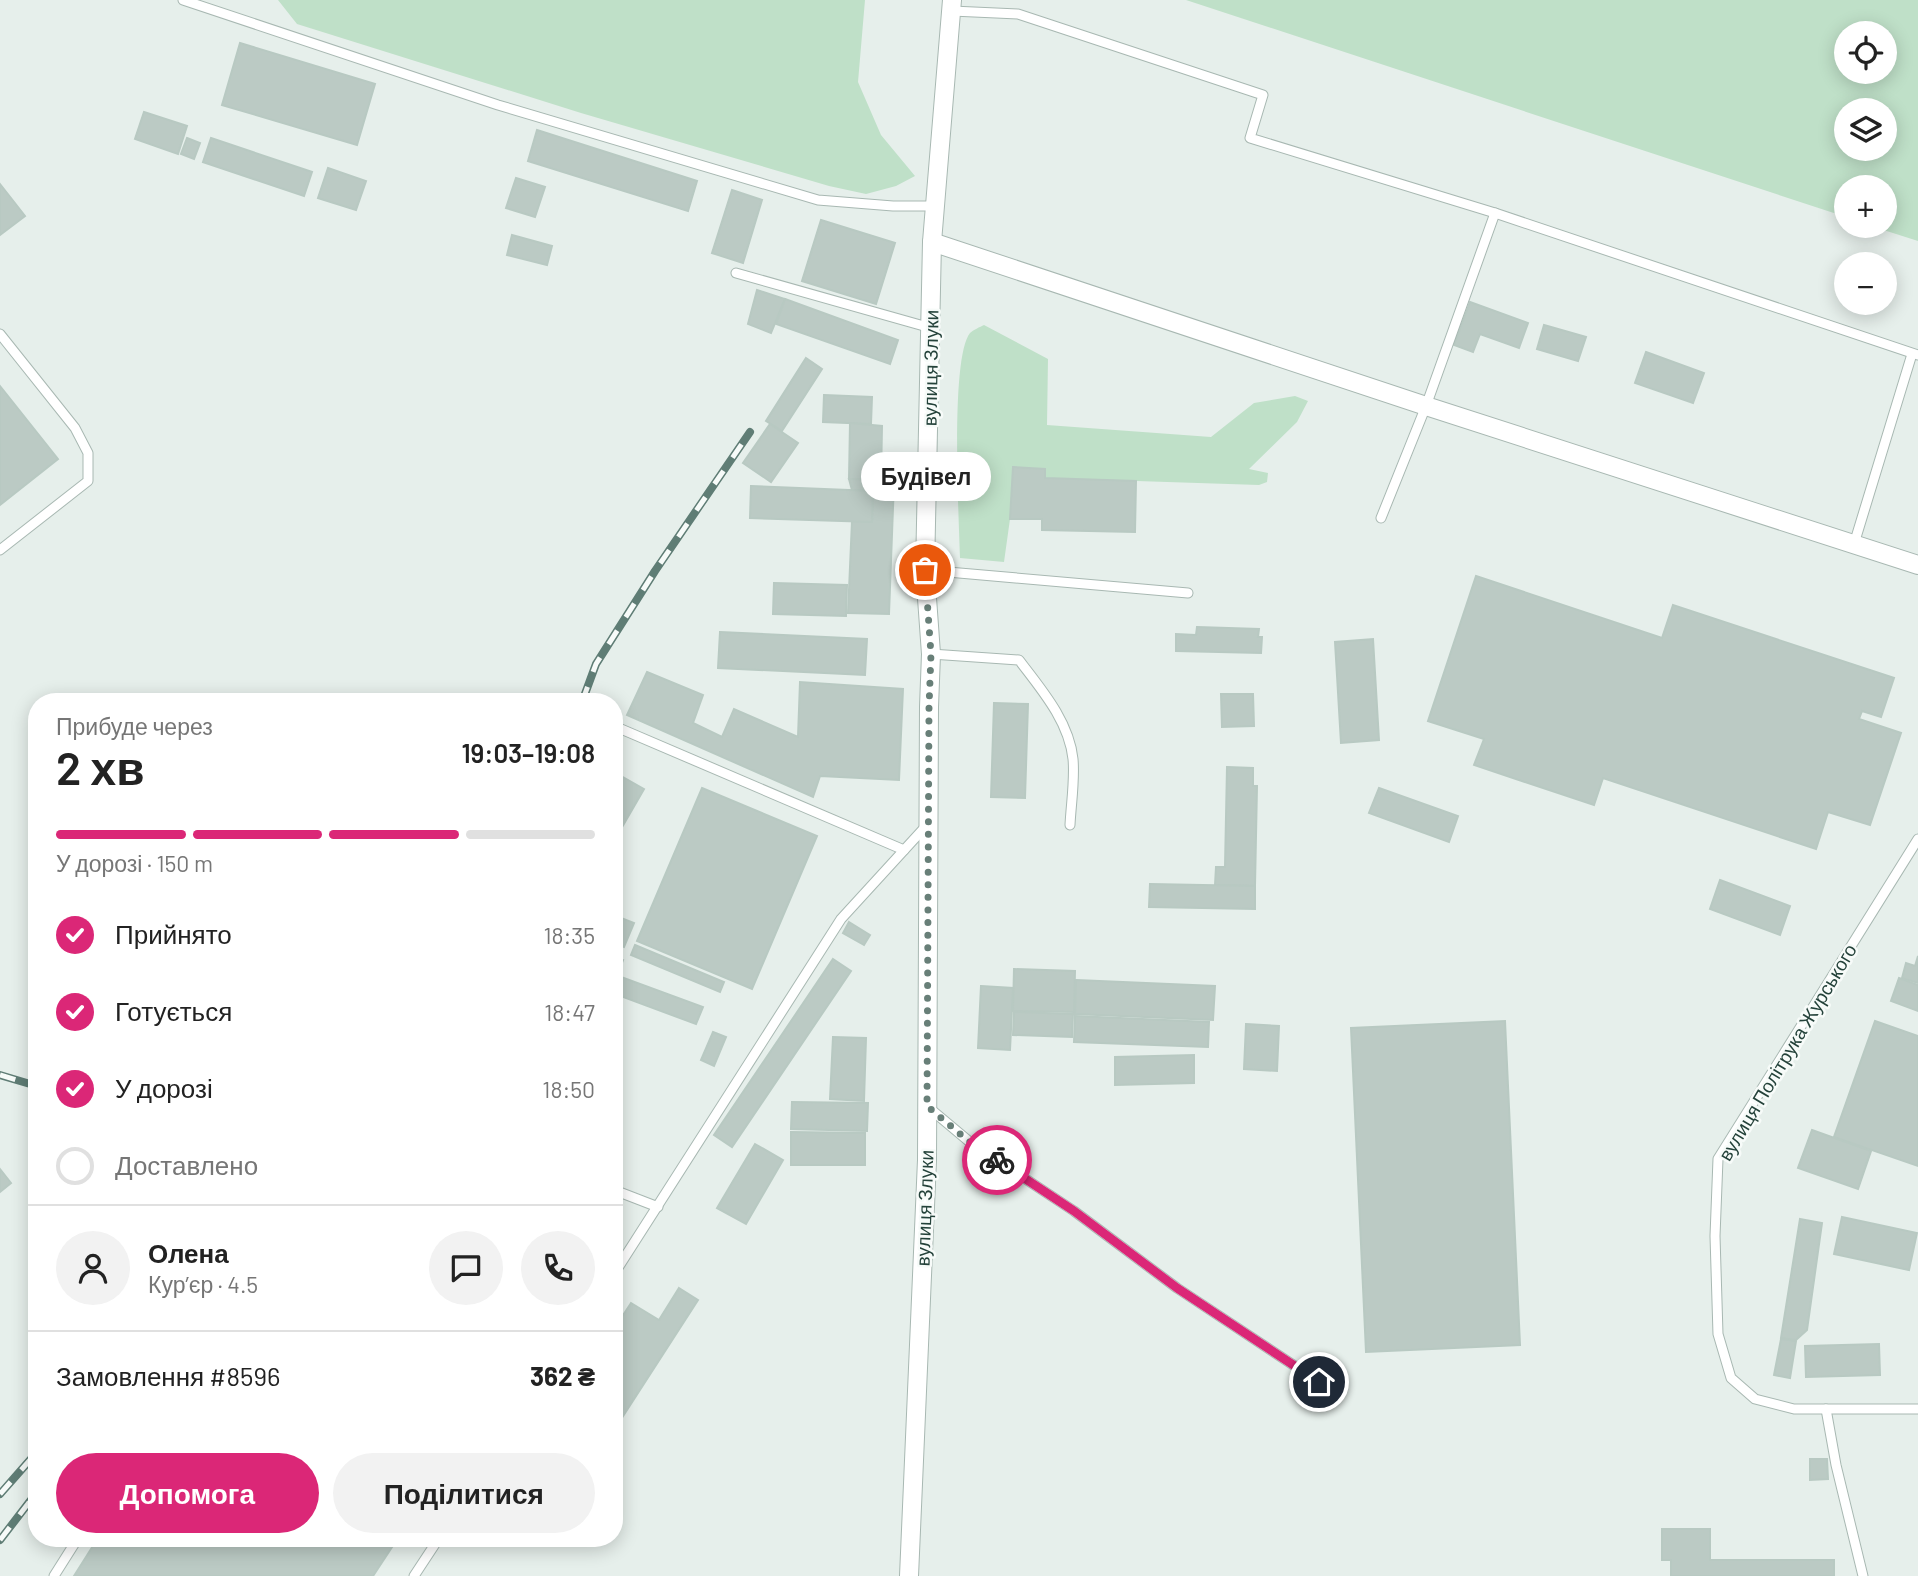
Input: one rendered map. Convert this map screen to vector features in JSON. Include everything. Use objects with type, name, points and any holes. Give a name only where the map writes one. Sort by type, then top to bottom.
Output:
[{"type":"street","name":"вулиця Злуки","points":[[909,1576],[926,1173],[931,654],[925,570],[932,242],[952,6]]},
{"type":"street","points":[[932,242],[1918,565]]},
{"type":"lane","points":[[183,0],[498,105],[818,200],[893,206],[934,206]]},
{"type":"lane","points":[[952,6],[1018,14],[1263,95],[1250,138],[1495,213],[1915,355],[1854,544]]},
{"type":"lane","points":[[1381,518],[1426,406],[1495,213]]},
{"type":"lane","points":[[736,273],[931,328]]},
{"type":"lane","points":[[0,334],[75,428],[89,453],[88,481],[0,550]]},
{"type":"lane","points":[[925,570],[1188,593]]},
{"type":"lane","points":[[931,654],[1018,660],[1044,692],[1063,726],[1073,759],[1070,825]]},
{"type":"lane","points":[[623,730],[904,850]]},
{"type":"lane","points":[[623,1260],[841,919],[928,824]]},
{"type":"lane","name":"вулиця Політрука Журського","points":[[1918,839],[1718,1159],[1715,1236],[1718,1334],[1731,1378],[1755,1399],[1794,1409],[1918,1409]]},
{"type":"lane","points":[[927,1106],[971,1143],[1074,1211],[1177,1288],[1319,1382]]},
{"type":"lane","points":[[623,1193],[658,1207]]},
{"type":"lane","points":[[1826,1409],[1836,1465],[1863,1576]]},
{"type":"lane","points":[[54,1576],[72,1547]]},
{"type":"lane","points":[[414,1576],[433,1547]]},
{"type":"green space","points":[[278,0],[865,0],[858,82],[881,135],[915,176],[896,186],[866,194],[829,186],[581,113],[297,24]]},
{"type":"green space","points":[[1186,0],[1918,0],[1918,241],[1897,234],[1897,175],[1834,175],[1834,213]]},
{"type":"green space","points":[[984,325],[1048,359],[1047,425],[1211,437],[1254,403],[1295,396],[1308,401],[1297,422],[1249,469],[1268,473],[1267,482],[1259,485],[1045,478],[1045,469],[1013,467],[1004,562],[960,558],[957,440],[960,373],[964,348],[970,333]]},
{"type":"building","points":[[240,43],[375,84],[357,145],[222,105]]},
{"type":"building","points":[[144,112],[187,126],[178,154],[135,139]]},
{"type":"building","points":[[537,130],[697,181],[688,211],[528,161]]},
{"type":"building","points":[[187,138],[200,143],[194,159],[181,154]]},
{"type":"building","points":[[211,138],[312,172],[304,196],[203,162]]},
{"type":"building","points":[[328,168],[366,181],[356,210],[318,198]]},
{"type":"building","points":[[516,178],[545,187],[535,217],[506,208]]},
{"type":"building","points":[[0,184],[25,216],[0,235]]},
{"type":"building","points":[[732,190],[762,200],[743,263],[712,253]]},
{"type":"building","points":[[821,220],[895,243],[876,304],[802,281]]},
{"type":"building","points":[[512,235],[552,246],[547,265],[507,255]]},
{"type":"building","points":[[757,290],[785,299],[771,333],[748,324]]},
{"type":"building","points":[[785,299],[898,340],[890,364],[776,324]]},
{"type":"building","points":[[1470,302],[1528,323],[1519,348],[1480,334],[1473,352],[1454,345]]},
{"type":"building","points":[[1544,325],[1586,337],[1578,361],[1537,349]]},
{"type":"building","points":[[1646,352],[1704,373],[1693,403],[1635,383]]},
{"type":"building","points":[[806,358],[822,369],[782,431],[766,421]]},
{"type":"building","points":[[0,386],[58,459],[0,505]]},
{"type":"building","points":[[824,395],[872,397],[871,424],[823,422]]},
{"type":"building","points":[[850,423],[882,426],[881,480],[849,479]]},
{"type":"building","points":[[770,424],[798,443],[771,482],[743,463]]},
{"type":"building","points":[[1013,467],[1045,469],[1045,478],[1136,481],[1135,532],[1042,530],[1042,519],[1010,519]]},
{"type":"building","points":[[849,479],[894,481],[889,614],[848,613],[852,521],[872,522],[873,491],[852,490]]},
{"type":"building","points":[[751,486],[873,491],[872,522],[750,518]]},
{"type":"building","points":[[1476,576],[1662,638],[1673,605],[1894,678],[1881,717],[1862,711],[1859,719],[1901,733],[1870,825],[1828,812],[1816,849],[1603,778],[1594,805],[1474,765],[1484,739],[1428,721]]},
{"type":"building","points":[[774,583],[847,585],[846,616],[773,614]]},
{"type":"building","points":[[1197,627],[1259,629],[1258,637],[1262,637],[1261,653],[1176,651],[1176,634],[1196,635]]},
{"type":"building","points":[[720,632],[867,639],[865,675],[718,668]]},
{"type":"building","points":[[1373,639],[1379,740],[1341,743],[1335,642]]},
{"type":"building","points":[[647,672],[703,695],[693,723],[722,737],[734,709],[798,737],[800,682],[903,689],[899,780],[820,776],[813,797],[627,715]]},
{"type":"building","points":[[1221,694],[1253,694],[1254,726],[1222,727]]},
{"type":"building","points":[[994,703],[1028,704],[1025,798],[991,797]]},
{"type":"building","points":[[1227,767],[1253,768],[1253,786],[1257,786],[1255,886],[1215,885],[1216,867],[1225,867]]},
{"type":"building","points":[[623,777],[644,789],[623,825]]},
{"type":"building","points":[[702,788],[817,836],[752,989],[637,941]]},
{"type":"building","points":[[1379,788],[1458,816],[1449,842],[1369,813]]},
{"type":"building","points":[[1720,880],[1790,906],[1780,935],[1710,909]]},
{"type":"building","points":[[1150,884],[1255,886],[1255,909],[1149,907]]},
{"type":"building","points":[[623,919],[634,923],[623,947]]},
{"type":"building","points":[[849,922],[870,935],[864,945],[843,933]]},
{"type":"building","points":[[635,945],[724,982],[720,992],[631,955]]},
{"type":"building","points":[[1918,956],[1918,983],[1902,978],[1906,963],[1915,966]]},
{"type":"building","points":[[833,959],[851,971],[732,1147],[714,1135]]},
{"type":"building","points":[[1014,969],[1075,971],[1074,1012],[1013,1011]]},
{"type":"building","points":[[623,978],[703,1007],[696,1024],[623,997]]},
{"type":"building","points":[[1899,978],[1918,985],[1918,1011],[1891,1001]]},
{"type":"building","points":[[1076,980],[1215,986],[1213,1020],[1075,1014]]},
{"type":"building","points":[[981,986],[1013,988],[1010,1050],[978,1048]]},
{"type":"building","points":[[1014,1012],[1073,1014],[1072,1037],[1013,1035]]},
{"type":"building","points":[[1075,1016],[1209,1022],[1208,1047],[1074,1042]]},
{"type":"building","points":[[1505,1021],[1520,1345],[1366,1352],[1351,1028]]},
{"type":"building","points":[[1875,1021],[1918,1036],[1918,1166],[1834,1137]]},
{"type":"building","points":[[1246,1024],[1279,1026],[1277,1071],[1244,1069]]},
{"type":"building","points":[[713,1032],[726,1037],[714,1066],[701,1060]]},
{"type":"building","points":[[833,1037],[866,1038],[864,1101],[830,1099]]},
{"type":"building","points":[[1194,1055],[1194,1083],[1115,1085],[1115,1057]]},
{"type":"building","points":[[792,1102],[868,1103],[867,1131],[791,1129]]},
{"type":"building","points":[[1812,1130],[1871,1151],[1858,1189],[1798,1168]]},
{"type":"building","points":[[791,1132],[865,1133],[865,1165],[791,1165]]},
{"type":"building","points":[[755,1144],[783,1160],[746,1224],[717,1208]]},
{"type":"building","points":[[0,1169],[11,1183],[0,1192]]},
{"type":"building","points":[[1842,1217],[1917,1233],[1909,1270],[1834,1254]]},
{"type":"building","points":[[1800,1219],[1822,1223],[1807,1330],[1796,1340],[1781,1338]]},
{"type":"building","points":[[679,1288],[698,1300],[623,1416],[623,1315],[631,1303],[659,1320]]},
{"type":"building","points":[[1781,1339],[1796,1341],[1790,1378],[1774,1375]]},
{"type":"building","points":[[1879,1344],[1880,1375],[1806,1377],[1805,1346]]},
{"type":"building","points":[[1810,1459],[1827,1459],[1828,1479],[1810,1480]]},
{"type":"building","points":[[1662,1529],[1710,1529],[1710,1560],[1834,1560],[1834,1576],[1671,1576],[1671,1560],[1662,1560]]},
{"type":"building","points":[[92,1547],[392,1547],[373,1576],[74,1576]]},
{"type":"railway","points":[[585,693],[596,664],[655,571],[750,432]]},
{"type":"railway","points":[[0,1075],[28,1083]]},
{"type":"railway","points":[[0,1494],[28,1462]]},
{"type":"railway","points":[[0,1540],[28,1504]]},
{"type":"way so far","points":[[925,570],[931,654],[927,1106],[971,1143],[997,1160]]},
{"type":"place","name":"Будівел","points":[[925,570]]},
{"type":"route","points":[[997,1160],[1074,1211],[1177,1288],[1278,1352],[1319,1382]]}]
